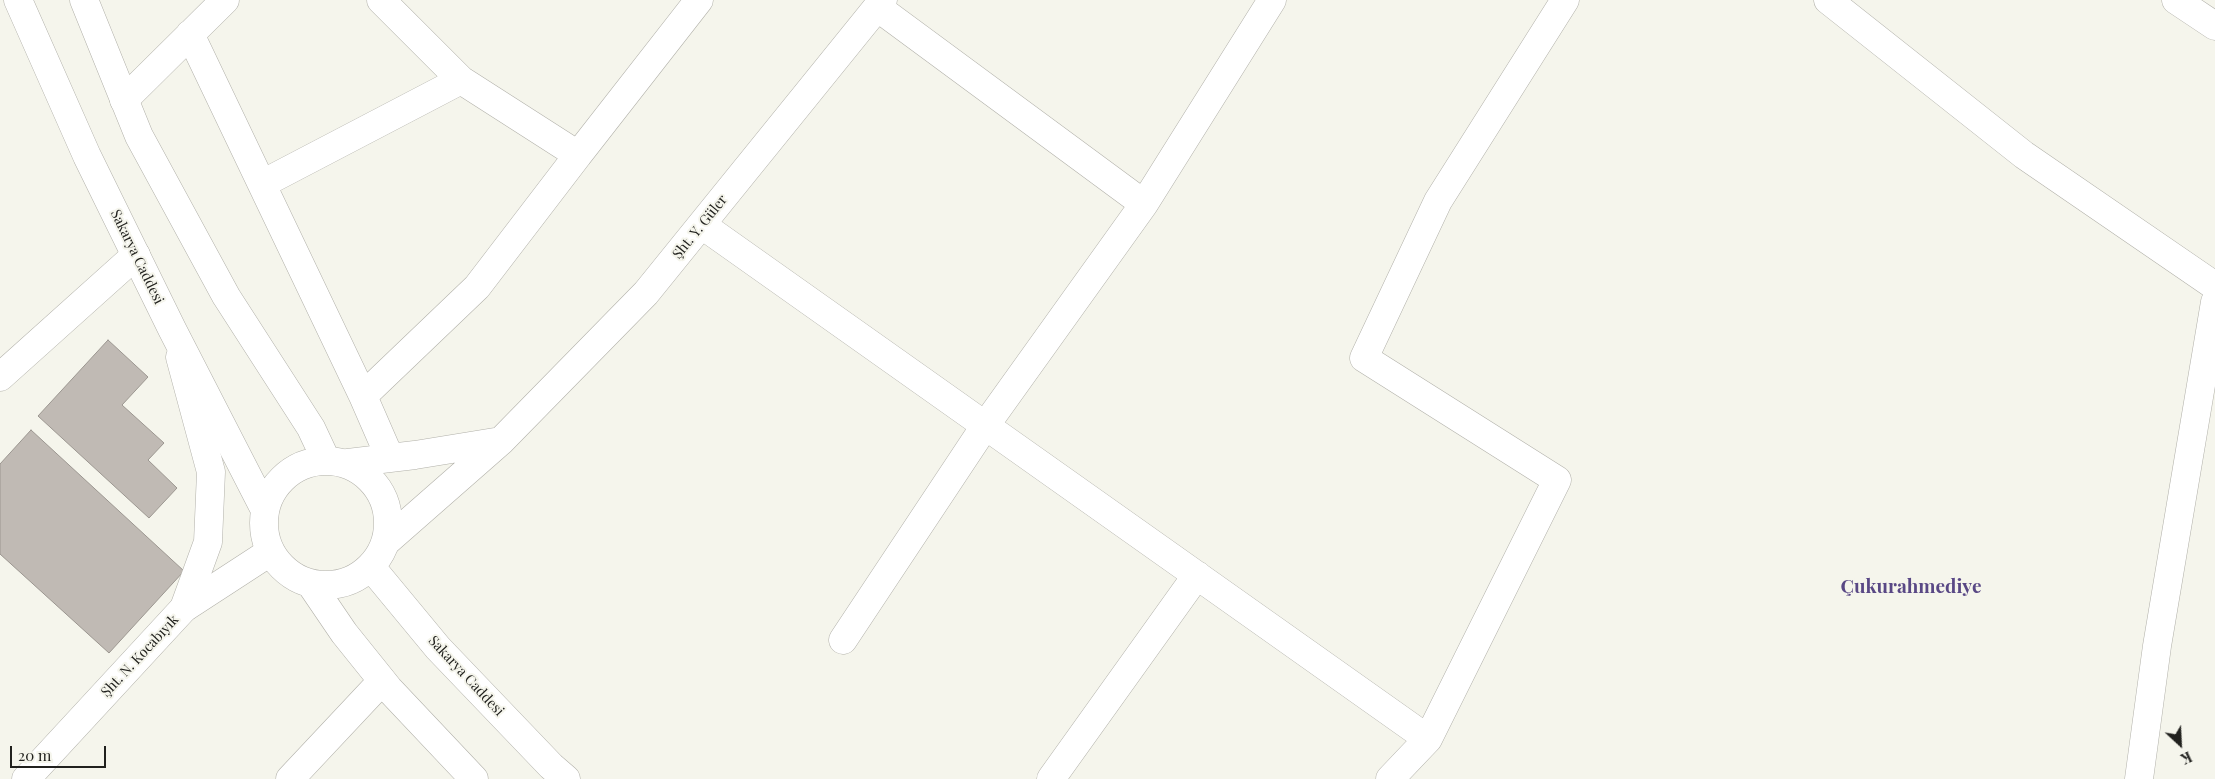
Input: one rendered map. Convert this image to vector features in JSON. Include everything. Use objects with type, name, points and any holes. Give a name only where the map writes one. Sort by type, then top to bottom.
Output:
[{"type":"street","name":"Sakarya Caddesi","points":[[18,0],[87,156],[172,329],[265,510]]},
{"type":"street","points":[[84,0],[139,136],[226,296],[311,428],[337,461],[373,480],[385,498],[390,520],[387,541],[371,567],[353,580],[332,586],[310,583],[290,575],[270,552],[264,531],[265,510],[272,491],[286,474],[305,463],[337,461],[390,458],[501,441]]},
{"type":"street","points":[[124,100],[225,0]]},
{"type":"street","points":[[381,0],[461,80],[578,155]]},
{"type":"street","points":[[363,396],[477,287],[699,0]]},
{"type":"street","points":[[843,640],[985,426],[1144,204],[1272,0]]},
{"type":"street","points":[[1390,779],[1428,739],[1558,480],[1364,358],[1438,201],[1565,0]]},
{"type":"street","points":[[1828,0],[2024,155],[2215,286]]},
{"type":"street","points":[[2176,0],[2215,26]]},
{"type":"street","points":[[880,4],[1144,204]]},
{"type":"street","name":"Şht. Y. Güler","points":[[387,541],[501,441],[646,293],[880,4]]},
{"type":"street","points":[[190,34],[363,396],[390,458]]},
{"type":"street","points":[[262,184],[461,80]]},
{"type":"street","points":[[702,225],[1428,739]]},
{"type":"street","points":[[0,377],[136,256]]},
{"type":"street","points":[[2139,779],[2157,646],[2215,302]]},
{"type":"street","points":[[172,329],[211,472],[208,542],[184,608]]},
{"type":"street","name":"Şht. N. Kocabıyık","points":[[26,779],[184,608],[270,552]]},
{"type":"street","name":"Sakarya Caddesi","points":[[371,567],[438,648],[551,766],[566,779]]},
{"type":"street","points":[[1051,779],[1197,575]]},
{"type":"street","points":[[310,583],[344,633],[382,681],[474,779]]},
{"type":"street","points":[[290,779],[382,681]]},
{"type":"building","points":[[108,340],[148,377],[122,405],[164,443],[148,460],[177,488],[149,518],[38,416]]},
{"type":"building","points":[[31,430],[184,571],[109,653],[0,554],[0,464]]},
{"type":"district","name":"Çukurahmediye","points":[[1911,587]]}]
